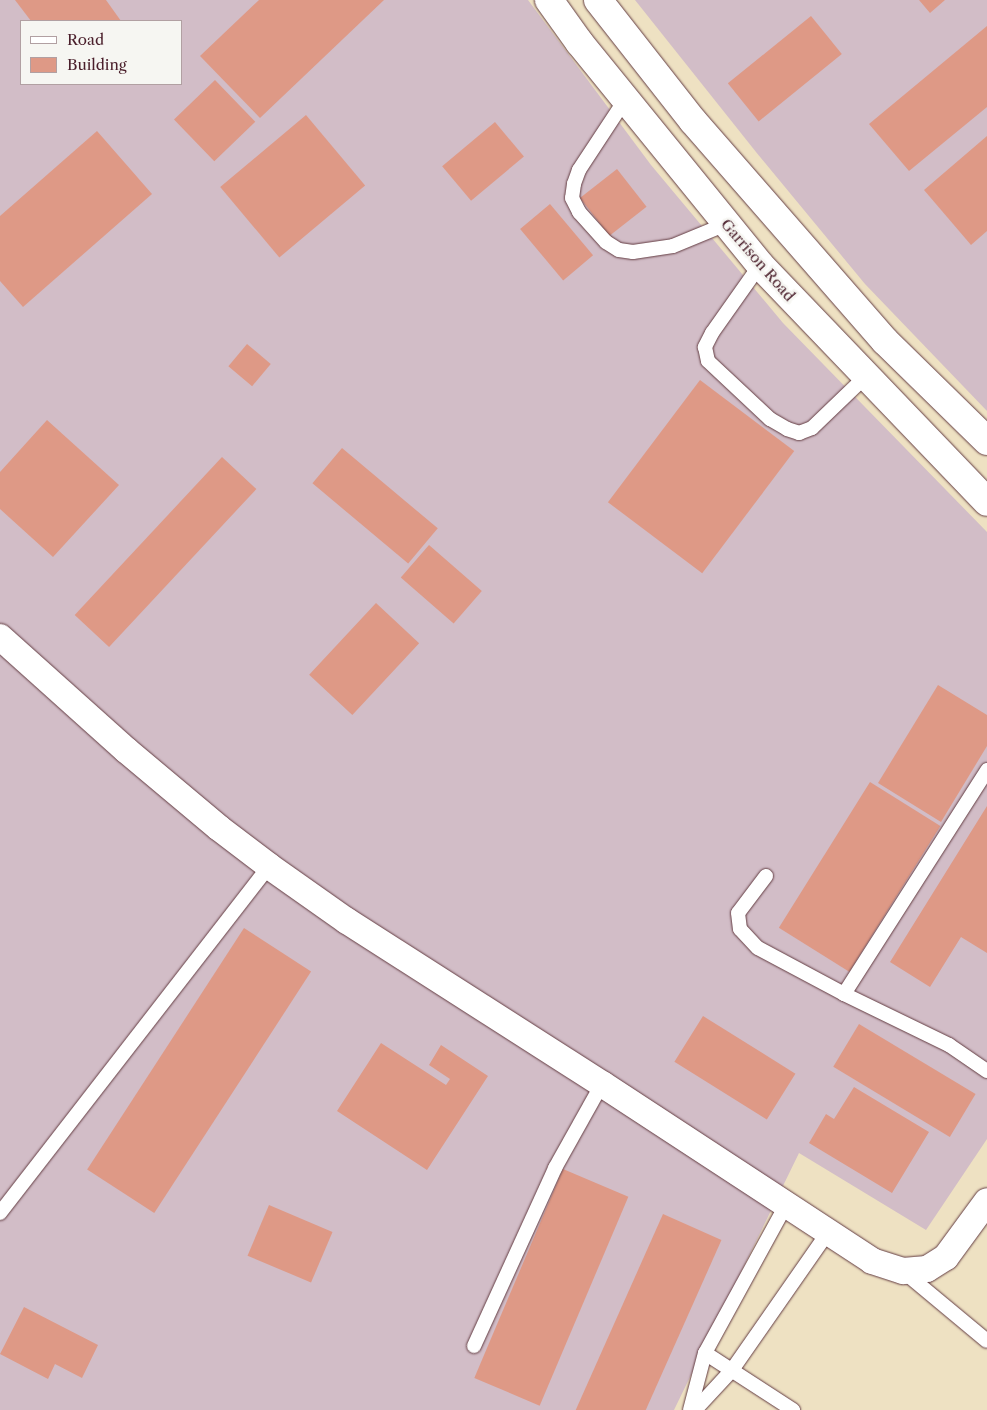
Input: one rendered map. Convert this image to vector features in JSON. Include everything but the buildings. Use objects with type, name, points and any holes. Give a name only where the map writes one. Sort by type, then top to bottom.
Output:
[{"type":"main road","name":"Garrison Road","points":[[549,0],[578,42],[760,265],[987,502]]},
{"type":"main road","points":[[598,0],[693,121],[885,341],[987,442]]},
{"type":"street","points":[[0,637],[133,756],[219,828],[269,866],[347,921],[602,1084],[827,1234],[872,1261],[903,1271],[927,1269],[946,1257],[987,1201]]},
{"type":"lane","points":[[625,100],[596,144],[574,184],[572,198],[579,212],[606,242],[619,250],[633,252],[673,246],[726,224]]},
{"type":"lane","points":[[760,265],[712,333],[706,347],[708,361],[770,418],[787,429],[800,433],[812,428],[866,377]]},
{"type":"lane","points":[[844,994],[987,770]]},
{"type":"lane","points":[[0,1213],[269,866]]},
{"type":"lane","points":[[766,876],[738,913],[740,929],[758,948],[844,994],[949,1045],[987,1071]]},
{"type":"lane","points":[[474,1346],[555,1168],[602,1084]]},
{"type":"lane","points":[[690,1410],[705,1353],[786,1206]]},
{"type":"lane","points":[[695,1410],[732,1370],[827,1234]]},
{"type":"lane","points":[[903,1271],[987,1342]]},
{"type":"lane","points":[[705,1353],[792,1410]]},
{"type":"shaded area","points":[[0,0],[528,0],[651,165],[783,323],[987,532],[987,1139],[926,1230],[799,1153],[674,1410],[0,1410]]},
{"type":"shaded area","points":[[635,0],[987,0],[987,411],[865,284],[756,152]]}]
